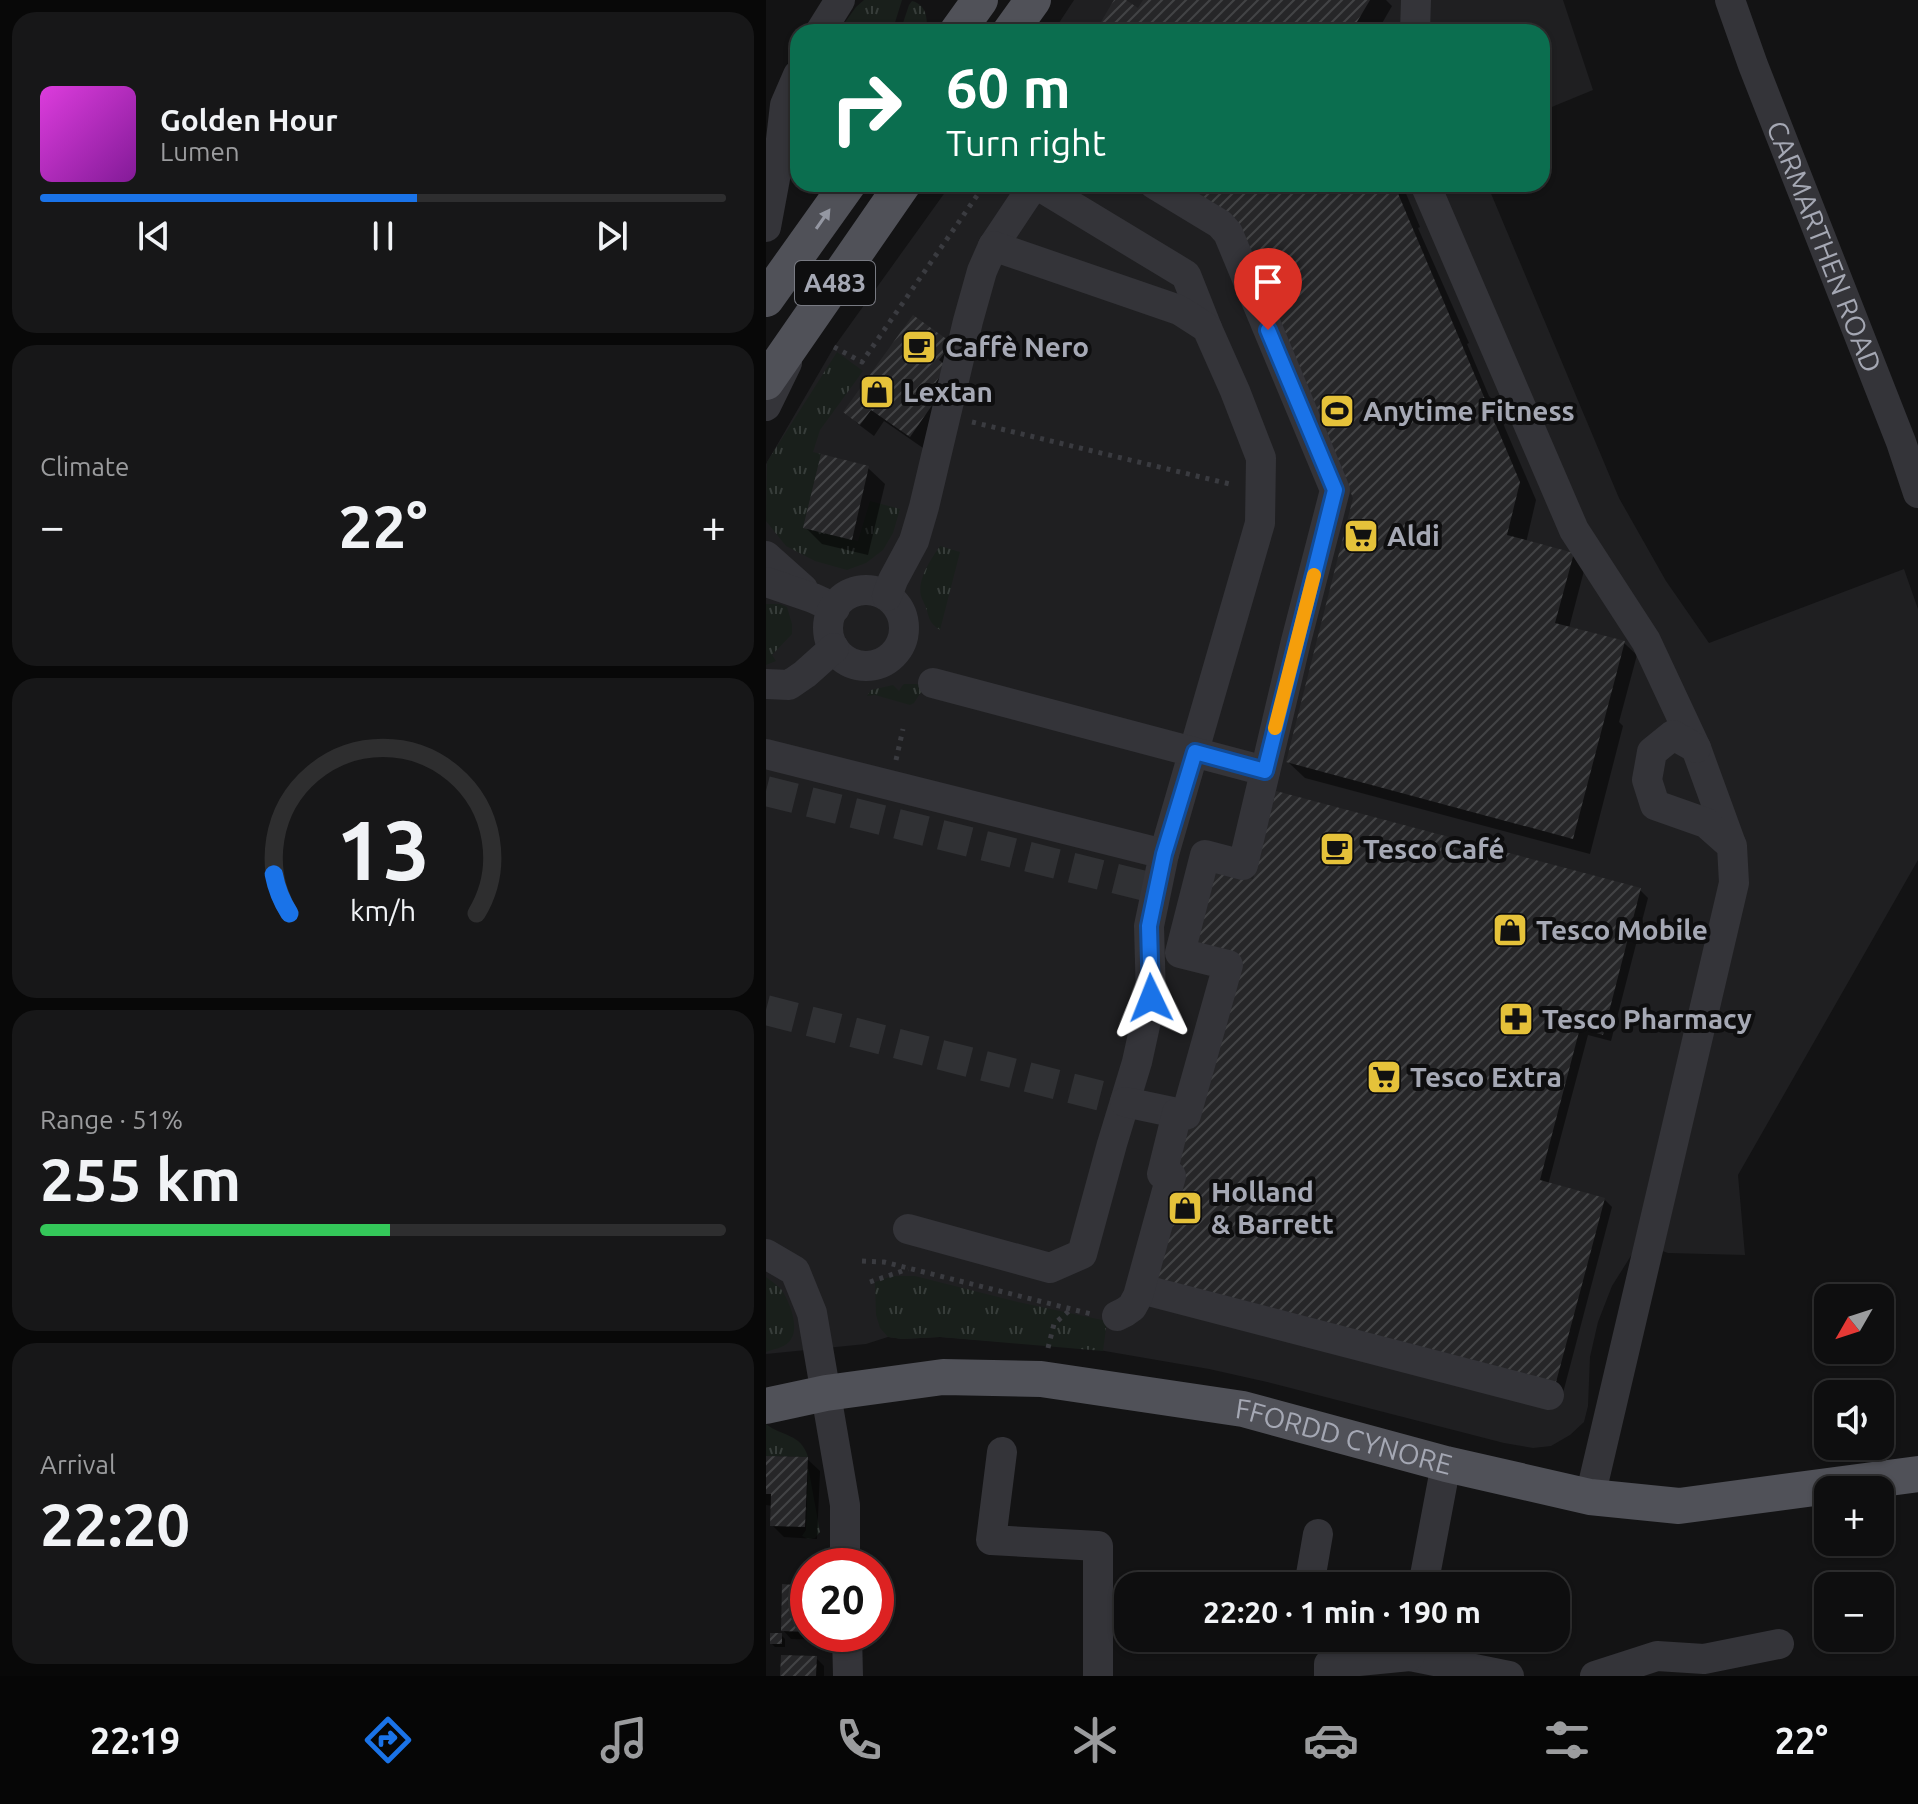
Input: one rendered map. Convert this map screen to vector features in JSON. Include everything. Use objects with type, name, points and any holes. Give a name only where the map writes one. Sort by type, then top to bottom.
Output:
[{"type":"main road","points":[[1016,24],[1033,0]]},
{"type":"main road","name":"A483","points":[[766,299],[842,192]]},
{"type":"main road","name":"A483","points":[[766,382],[819,338],[899,192]]},
{"type":"main road","name":"FFORDD CYNORE","points":[[766,1406],[826,1393],[943,1377],[1041,1379],[1243,1409],[1446,1464],[1590,1497],[1679,1506],[1918,1474]]},
{"type":"street","points":[[825,24],[840,0]]},
{"type":"street","name":"CARMARTHEN ROAD","points":[[1730,0],[1918,493]]},
{"type":"street","points":[[766,227],[770,187],[785,105],[790,93]]},
{"type":"street","points":[[887,596],[914,541],[924,507],[982,271],[993,246],[1030,192]]},
{"type":"street","points":[[908,1229],[1050,1268],[1082,1254],[1137,1062],[1151,998],[1149,926],[1164,854],[1260,523],[1261,458],[1186,275],[1049,192]]},
{"type":"street","points":[[1125,1102],[1186,1115],[1228,965],[1180,953],[1205,855],[1243,865],[1335,490],[1228,233],[1220,224],[1167,192]]},
{"type":"street","points":[[1428,192],[1574,530],[1646,641],[1696,748],[1732,846],[1734,883],[1590,1497]]},
{"type":"street","points":[[993,246],[1179,310],[1207,328]]},
{"type":"street","points":[[766,406],[819,338]]},
{"type":"street","points":[[766,556],[824,603],[834,648],[843,658],[854,664],[878,664],[889,659],[903,639],[902,615],[896,604],[875,591],[850,593],[840,601],[824,603],[766,582]]},
{"type":"street","points":[[766,684],[789,685],[834,648]]},
{"type":"street","points":[[933,683],[1265,771]]},
{"type":"street","points":[[1696,748],[1673,735],[1652,752],[1647,780],[1655,805],[1706,823],[1732,846]]},
{"type":"street","points":[[766,754],[1164,854]]},
{"type":"street","points":[[1157,889],[1194,900]]},
{"type":"street","points":[[1117,1316],[1132,1307],[1141,1289],[1171,1176],[1162,1174],[1177,1113]]},
{"type":"street","points":[[766,1254],[795,1271],[812,1313],[845,1505],[845,1548]]},
{"type":"street","points":[[1141,1289],[1549,1395]]},
{"type":"street","points":[[1002,1452],[991,1540],[1098,1546],[1098,1676]]},
{"type":"street","points":[[1426,1572],[1446,1464]]},
{"type":"street","points":[[1311,1572],[1318,1534]]},
{"type":"street","points":[[1595,1676],[1657,1656],[1706,1667],[1779,1644]]},
{"type":"street","points":[[847,1652],[848,1676]]},
{"type":"street","points":[[1326,1659],[1376,1652]]},
{"type":"street","points":[[1429,1652],[1509,1676]]},
{"type":"path","points":[[819,338],[862,362],[979,192]]},
{"type":"path","points":[[946,415],[1261,491]]},
{"type":"path","points":[[862,1261],[884,1262],[1071,1309],[1054,1324],[1041,1379]]},
{"type":"path","points":[[870,1282],[909,1268]]},
{"type":"shaded area","points":[[1074,0],[1563,0],[1593,90],[1550,108],[1550,24],[1058,24]]},
{"type":"shaded area","points":[[945,192],[1490,192],[1619,498],[1666,581],[1709,643],[1904,569],[1918,609],[1918,860],[1738,1175],[1745,1255],[1668,1253],[1639,1243],[1612,1286],[1598,1322],[1590,1357],[1588,1406],[1584,1422],[1570,1435],[1551,1446],[1533,1448],[1504,1443],[1267,1382],[1093,1349],[940,1337],[888,1337],[866,1344],[766,1354],[766,464],[834,347]]},
{"type":"green space","points":[[864,0],[902,0],[894,24],[844,24]]},
{"type":"green space","points":[[912,1],[923,9],[926,24],[903,24]]},
{"type":"green space","points":[[837,352],[863,371],[820,430],[813,452],[821,454],[803,528],[858,541],[870,501],[900,509],[893,533],[883,550],[866,563],[847,570],[815,561],[786,546],[766,521],[767,462]]},
{"type":"green space","points":[[940,546],[960,552],[940,630],[930,620],[920,590],[926,570]]},
{"type":"green space","points":[[766,604],[787,607],[792,634],[772,655],[776,661],[766,665]]},
{"type":"green space","points":[[904,684],[925,686],[910,705],[875,695],[867,696],[871,690],[893,685],[899,691]]},
{"type":"green space","points":[[892,1276],[915,1276],[1107,1321],[1103,1351],[940,1337],[888,1337],[880,1328],[876,1315],[875,1282]]},
{"type":"green space","points":[[766,1277],[781,1289],[791,1308],[794,1330],[789,1342],[766,1352]]},
{"type":"green space","points":[[766,1424],[796,1439],[808,1457],[766,1456]]},
{"type":"green space","points":[[808,1466],[820,1532],[815,1538],[808,1539],[802,1536],[806,1530]]},
{"type":"building","points":[[1114,0],[1126,0],[1138,8],[1143,0],[1370,0],[1356,24],[1100,24]]},
{"type":"building","points":[[1179,192],[1397,192],[1520,482],[1507,535],[1574,553],[1555,623],[1625,641],[1573,839],[1286,762],[1353,498],[1236,226]]},
{"type":"building","points":[[913,315],[952,343],[939,360],[947,366],[934,385],[942,391],[910,437],[871,410],[860,425],[843,412]]},
{"type":"building","points":[[821,454],[869,466],[852,540],[803,528]]},
{"type":"building","name":"Tesco Extra","points":[[1276,791],[1641,888],[1603,1035],[1580,1028],[1540,1180],[1605,1198],[1555,1386],[1147,1277],[1232,959],[1187,948],[1207,868],[1253,879]]},
{"type":"building","points":[[766,1456],[808,1457],[805,1527],[770,1526],[771,1494],[766,1494]]},
{"type":"building","points":[[782,1584],[790,1585],[790,1631],[781,1631]]},
{"type":"building","points":[[770,1633],[782,1633],[782,1644],[770,1644]]},
{"type":"building","points":[[781,1655],[817,1656],[816,1676],[780,1676]]},
{"type":"tunnel","points":[[766,791],[1157,889]]},
{"type":"tunnel","points":[[766,1010],[1125,1102]]},
{"type":"slow traffic","points":[[1275,728],[1314,575]]},
{"type":"place","name":"Caffè Nero","points":[[919,347]]},
{"type":"place","name":"Lextan","points":[[877,392]]},
{"type":"place","name":"Anytime Fitness","points":[[1337,411]]},
{"type":"place","name":"Aldi","points":[[1361,536]]},
{"type":"place","name":"Tesco Café","points":[[1337,849]]},
{"type":"place","name":"Tesco Mobile","points":[[1510,930]]},
{"type":"place","name":"Tesco Pharmacy","points":[[1516,1019]]},
{"type":"place","name":"Tesco Extra","points":[[1384,1077]]},
{"type":"place","name":"Holland & Barrett","points":[[1185,1208]]},
{"type":"route","points":[[1151,998],[1149,926],[1164,854],[1195,752],[1265,771],[1335,490],[1268,330]]}]
